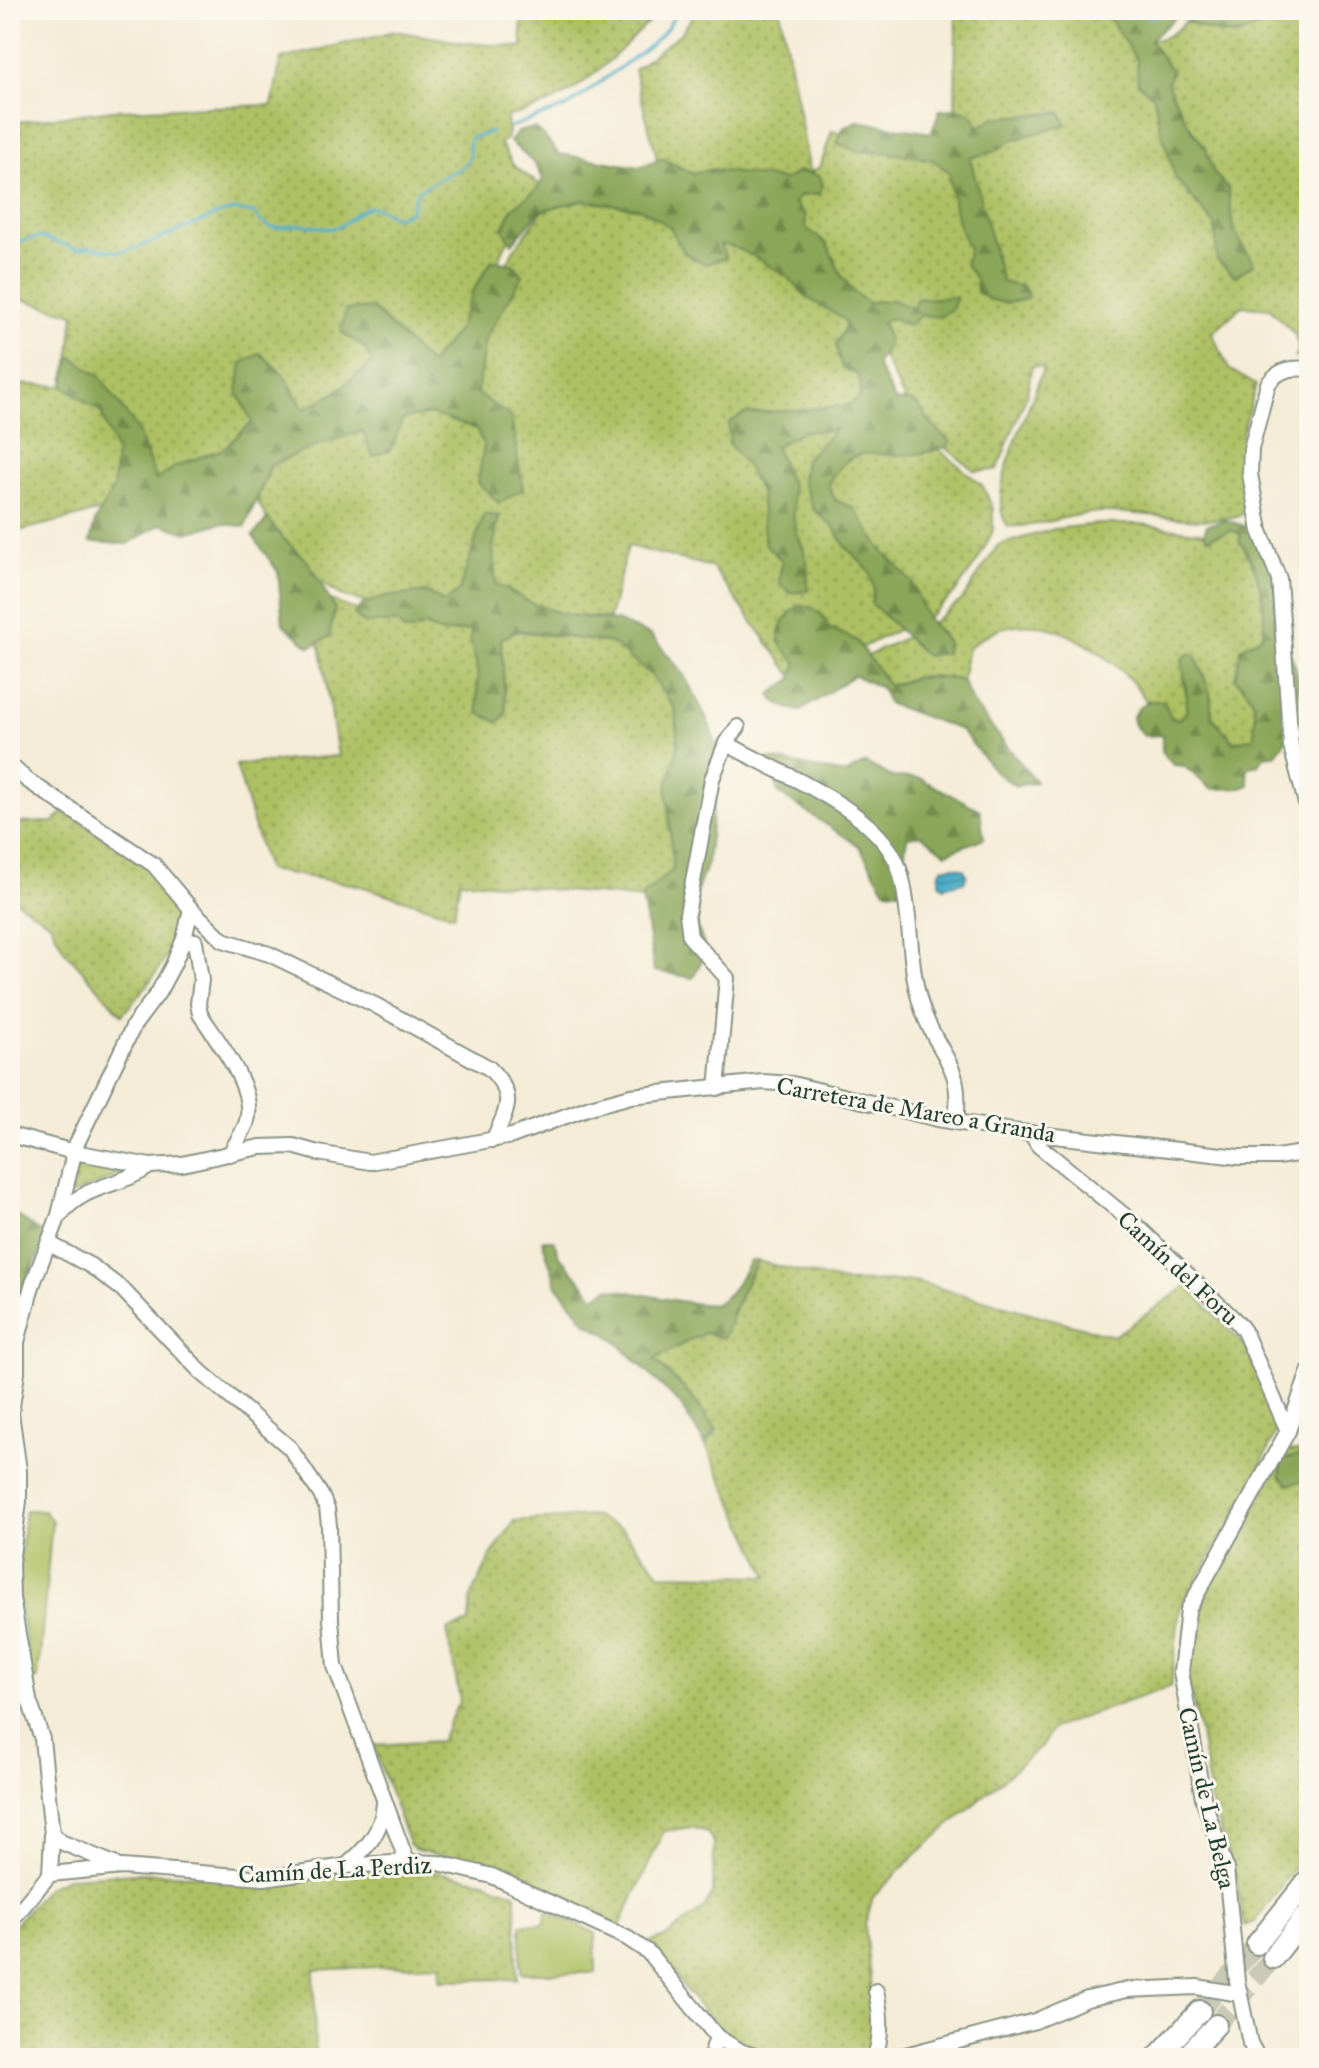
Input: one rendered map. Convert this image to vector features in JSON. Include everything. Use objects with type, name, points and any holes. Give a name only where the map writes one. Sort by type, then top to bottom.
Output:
[{"type":"highway","points":[[1309,1879],[1265,1951],[1309,1912]]},
{"type":"highway","points":[[1156,2058],[1200,2011]]},
{"type":"highway","points":[[1185,2058],[1216,2025]]},
{"type":"street","points":[[1309,369],[1293,367],[1283,370],[1273,376],[1268,384],[1251,449],[1250,474],[1260,531],[1279,579],[1291,746],[1309,815]]},
{"type":"street","points":[[717,1088],[727,978],[690,937],[687,914],[712,779],[726,743],[738,727]]},
{"type":"street","points":[[726,743],[821,792],[859,818],[886,843],[897,860],[902,877],[914,975],[924,1014],[958,1083],[956,1122]]},
{"type":"street","points":[[10,765],[27,780],[154,865],[191,909],[223,940],[269,954],[375,1005],[489,1068],[502,1082],[509,1101],[493,1140]]},
{"type":"street","points":[[191,909],[190,940],[201,980],[200,1014],[240,1077],[248,1110],[247,1121],[230,1154]]},
{"type":"street","points":[[190,940],[232,944]]},
{"type":"street","points":[[10,1922],[50,1874],[52,1834],[42,1739],[29,1700],[14,1625],[10,1564],[19,1501],[19,1471],[11,1413],[17,1373],[17,1342],[32,1286],[59,1215],[74,1152],[134,1025],[190,940]]},
{"type":"street","name":"Carretera de Mareo a Granda","points":[[10,1135],[74,1152],[150,1166],[182,1164],[260,1147],[293,1146],[370,1162],[512,1136],[590,1107],[631,1096],[763,1082],[792,1084],[872,1105],[1031,1133],[1239,1157],[1277,1157],[1309,1152]]},
{"type":"street","name":"Camín del Foru","points":[[1031,1133],[1038,1145],[1136,1225],[1238,1323],[1288,1431]]},
{"type":"street","points":[[59,1215],[80,1195],[136,1176],[150,1166]]},
{"type":"street","points":[[50,1244],[91,1266],[122,1289],[201,1372],[290,1448],[321,1495],[329,1525],[335,1666],[407,1862]]},
{"type":"street","name":"Camín de La Belga","points":[[1258,2058],[1250,2043],[1240,1994],[1228,1877],[1203,1798],[1182,1689],[1184,1634],[1188,1610],[1288,1431],[1309,1372]]},
{"type":"street","points":[[346,1866],[375,1836],[381,1820],[383,1794]]},
{"type":"street","points":[[52,1834],[61,1842],[122,1867]]},
{"type":"street","name":"Camín de La Perdiz","points":[[50,1874],[122,1867],[264,1878],[346,1866],[407,1862],[439,1863],[492,1876],[627,1938],[648,1952],[717,2037],[742,2052],[762,2058]]},
{"type":"street","points":[[894,2058],[1035,2021],[1087,1999],[1127,1990],[1197,1987],[1240,1994]]},
{"type":"street","points":[[874,2058],[881,2013],[876,1991]]},
{"type":"street","points":[[710,2058],[717,2037]]},
{"type":"green space","points":[[521,10],[661,10],[610,60],[573,90],[531,110],[507,116],[508,137],[500,143],[514,166],[550,192],[518,220],[442,369],[171,494],[10,533],[10,384],[63,386],[74,314],[10,296],[10,123],[112,110],[272,105],[281,59],[395,31],[467,43],[522,47]]},
{"type":"green space","points":[[697,10],[780,10],[810,172],[820,167],[832,131],[955,145],[956,10],[1111,10],[1143,40],[1156,40],[1166,37],[1185,22],[1237,36],[1255,29],[1285,10],[1309,10],[1309,362],[1294,357],[1299,349],[1295,335],[1270,308],[1242,306],[1212,333],[1229,369],[1256,385],[1242,434],[1244,503],[1241,515],[1206,520],[1099,512],[1031,525],[1008,526],[1002,512],[1001,493],[1005,472],[1043,367],[1032,366],[1027,394],[997,470],[975,471],[940,443],[908,406],[867,325],[667,197],[634,70],[681,33]]},
{"type":"green space","points":[[1104,10],[1280,10],[1254,29],[1237,34],[1218,33],[1178,15],[1150,40],[1172,72],[1167,83],[1186,121],[1206,149],[1214,173],[1228,189],[1233,229],[1254,264],[1235,276],[1217,260],[1215,225],[1176,179],[1154,97],[1138,83],[1137,60]]},
{"type":"green space","points":[[958,109],[972,114],[979,127],[993,118],[1061,112],[1066,125],[1015,139],[995,151],[970,158],[1002,282],[1024,287],[1028,297],[1021,300],[1002,302],[977,292],[976,279],[965,264],[969,249],[955,212],[949,172],[933,160],[856,151],[837,143],[843,128],[857,121],[931,133],[940,110]]},
{"type":"green space","points":[[534,128],[559,154],[639,167],[662,158],[693,174],[712,169],[785,180],[800,171],[820,176],[823,185],[819,194],[800,196],[794,203],[805,216],[806,228],[827,244],[841,275],[855,293],[868,303],[892,300],[913,308],[916,299],[956,297],[953,308],[940,317],[921,315],[908,325],[892,318],[882,322],[888,344],[876,364],[896,402],[910,401],[920,407],[937,430],[950,441],[948,447],[917,454],[856,455],[838,469],[828,484],[835,500],[854,508],[880,548],[912,582],[927,618],[947,642],[946,653],[926,656],[871,603],[874,589],[870,572],[845,546],[833,526],[814,510],[802,481],[805,459],[837,428],[803,431],[775,446],[792,487],[794,523],[807,561],[808,591],[791,593],[779,583],[782,561],[765,544],[760,492],[747,467],[729,444],[729,423],[743,414],[845,406],[859,398],[861,385],[857,374],[842,368],[836,345],[846,324],[843,319],[808,298],[788,278],[731,246],[720,244],[726,258],[705,264],[684,253],[670,227],[642,209],[583,200],[540,211],[512,243],[503,229],[512,209],[537,189],[543,179],[535,164],[510,142],[518,132]]},
{"type":"green space","points":[[584,190],[741,223],[836,300],[897,406],[927,439],[983,486],[993,509],[993,531],[977,562],[954,594],[927,618],[830,663],[791,674],[712,567],[628,546],[609,618],[357,600],[326,586],[291,553],[271,526],[257,499],[271,465],[377,418],[482,316],[513,251],[548,203]]},
{"type":"green space","points":[[492,260],[514,265],[523,275],[485,339],[477,393],[511,417],[523,489],[499,503],[478,483],[484,445],[476,429],[431,414],[403,419],[391,449],[373,457],[363,431],[318,445],[271,465],[245,527],[221,523],[187,533],[161,524],[128,544],[90,542],[95,521],[113,489],[116,452],[101,412],[63,386],[71,356],[100,377],[137,429],[156,480],[176,466],[223,449],[252,422],[238,393],[242,363],[260,353],[283,374],[304,409],[333,394],[372,363],[365,348],[341,332],[346,310],[372,308],[430,364],[458,329],[473,291]]},
{"type":"green space","points":[[484,514],[499,516],[493,549],[496,584],[535,605],[568,615],[616,621],[651,635],[683,673],[706,717],[719,751],[707,863],[696,894],[697,925],[706,952],[693,978],[654,971],[642,895],[673,870],[667,788],[678,746],[675,709],[651,675],[612,643],[518,630],[501,639],[506,712],[497,722],[479,713],[471,630],[443,633],[421,626],[416,630],[404,631],[397,623],[363,623],[354,614],[363,604],[385,597],[426,592],[444,602],[459,591]]},
{"type":"green space","points":[[268,518],[281,536],[309,563],[335,609],[329,637],[310,647],[283,624],[278,572],[253,536]]},
{"type":"green space","points":[[1225,520],[1252,528],[1269,549],[1298,689],[1294,719],[1283,745],[1275,755],[1265,756],[1258,765],[1249,767],[1249,785],[1211,789],[1184,766],[1174,765],[1165,757],[1162,735],[1144,736],[1132,718],[1141,706],[1153,701],[1164,701],[1171,718],[1179,719],[1186,713],[1182,659],[1190,653],[1196,657],[1210,693],[1212,717],[1234,742],[1254,738],[1254,705],[1235,679],[1241,648],[1262,636],[1263,600],[1256,573],[1239,541],[1241,535],[1232,530],[1208,538],[1204,533],[1207,525]]},
{"type":"green space","points":[[1098,524],[1141,524],[1204,533],[1208,538],[1232,530],[1241,535],[1239,541],[1251,561],[1260,586],[1264,613],[1262,636],[1241,648],[1256,710],[1254,739],[1234,742],[1212,717],[1210,693],[1183,678],[1186,713],[1179,720],[1171,717],[1163,701],[1146,701],[1123,672],[1090,647],[1053,629],[1035,625],[1003,628],[968,648],[962,680],[933,676],[888,684],[867,656],[906,637],[912,644],[947,641],[932,623],[962,600],[998,545],[1054,529]]},
{"type":"green space","points":[[286,561],[321,594],[352,608],[612,643],[682,683],[673,870],[643,899],[460,880],[454,915],[357,885],[267,870],[236,765],[338,756],[321,650]]},
{"type":"green space","points":[[801,605],[819,612],[829,628],[856,640],[888,684],[920,677],[962,680],[973,704],[1036,782],[1016,786],[997,774],[961,730],[889,704],[881,688],[854,675],[801,711],[776,702],[770,695],[792,679],[797,663],[781,645],[780,631],[792,611]]},
{"type":"green space","points":[[770,759],[845,774],[865,763],[892,777],[919,778],[980,810],[984,838],[946,853],[921,835],[907,837],[899,891],[885,890],[859,846],[778,793]]},
{"type":"green space","points":[[64,811],[151,869],[184,907],[180,924],[161,966],[122,1015],[64,950],[50,923],[10,897],[10,826],[16,823],[54,822]]},
{"type":"green space","points":[[80,1162],[123,1168],[127,1172],[69,1196]]},
{"type":"green space","points":[[10,1210],[46,1236],[18,1305],[10,1339]]},
{"type":"green space","points":[[542,1240],[554,1240],[559,1256],[595,1297],[609,1288],[715,1304],[731,1291],[750,1261],[757,1261],[724,1338],[704,1333],[654,1359],[690,1395],[717,1430],[705,1444],[679,1403],[614,1339],[586,1322],[557,1286]]},
{"type":"green space","points":[[757,1261],[844,1282],[914,1281],[1114,1336],[1187,1286],[1246,1347],[1274,1413],[1276,1432],[1248,1493],[1180,1608],[1171,1686],[1053,1728],[1041,1746],[913,1857],[873,1897],[865,1925],[874,2023],[871,2048],[866,2058],[775,2054],[741,2043],[706,2014],[651,1942],[667,1936],[704,1908],[713,1893],[714,1843],[707,1832],[692,1827],[664,1831],[619,1928],[567,1900],[483,1864],[416,1850],[409,1844],[373,1745],[440,1741],[460,1700],[447,1630],[469,1623],[471,1597],[491,1556],[514,1521],[593,1516],[621,1528],[661,1574],[768,1576],[705,1444],[716,1430],[690,1395],[654,1359],[704,1333],[739,1297]]},
{"type":"green space","points":[[1288,1450],[1309,1453],[1309,1848],[1255,1922],[1244,1926],[1236,1877],[1211,1802],[1188,1682],[1191,1622],[1201,1598]]},
{"type":"green space","points":[[1309,1452],[1309,1480],[1288,1484],[1280,1476],[1282,1460]]},
{"type":"green space","points":[[25,1510],[44,1511],[52,1521],[38,1678],[32,1681],[17,1590]]},
{"type":"green space","points":[[410,1867],[484,1881],[516,1894],[517,1979],[440,1980],[441,1964],[314,1970],[315,2058],[12,2058],[10,1930],[47,1887],[69,1877],[135,1873],[305,1878]]},
{"type":"green space","points":[[546,1911],[595,1933],[596,1973],[521,1973],[521,1924],[545,1924]]},
{"type":"water","points":[[952,866],[964,869],[967,875],[964,882],[944,887],[939,881],[942,868]]},
{"type":"waterway","points":[[510,127],[567,107],[653,43],[668,27],[677,10]]},
{"type":"waterway","points":[[1135,10],[1152,16],[1168,10]]},
{"type":"waterway","points":[[1207,10],[1228,18],[1248,10]]},
{"type":"waterway","points":[[10,243],[40,237],[77,249],[91,247],[119,252],[234,210],[254,213],[265,225],[276,228],[303,225],[335,228],[370,207],[395,217],[410,212],[417,191],[464,166],[470,157],[471,138],[491,132]]},
{"type":"tunnel","points":[[1200,2011],[1257,1944]]},
{"type":"tunnel","points":[[1216,2025],[1273,1958]]}]
